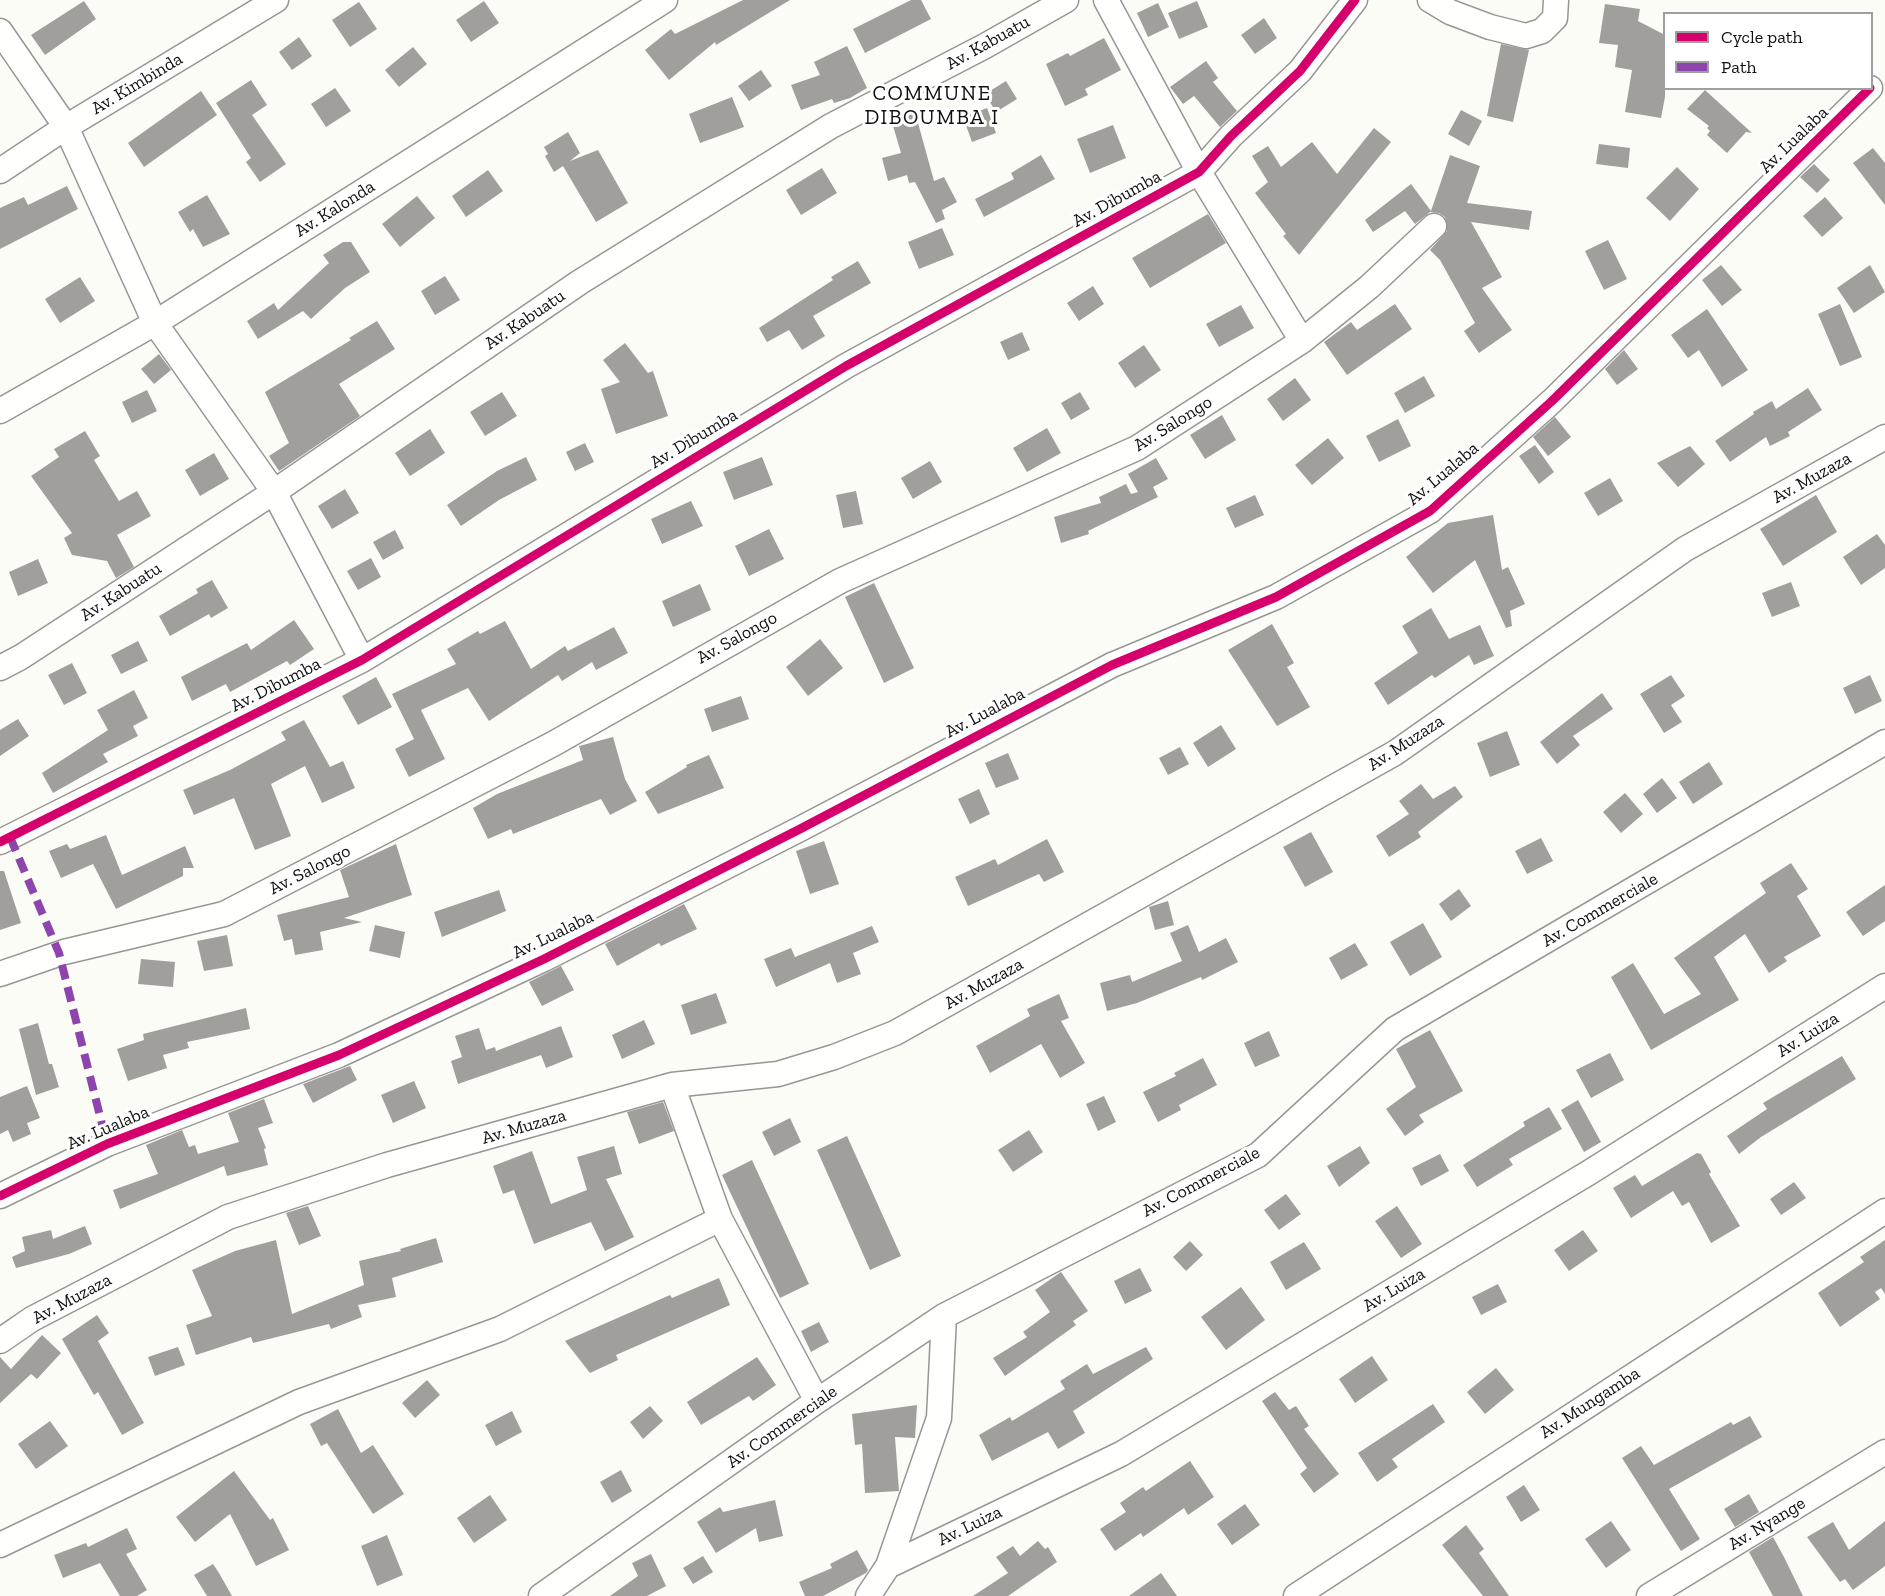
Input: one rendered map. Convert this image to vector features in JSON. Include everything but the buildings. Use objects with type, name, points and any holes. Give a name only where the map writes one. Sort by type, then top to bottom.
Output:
[{"type":"street","name":"Av. Kimbinda","points":[[0,171],[66,127],[276,0]]},
{"type":"street","name":"Av. Kalonda","points":[[0,411],[155,323],[665,0]]},
{"type":"street","name":"Av. Kabuatu","points":[[0,668],[21,657],[274,492],[580,282],[821,132],[985,46],[1066,0]]},
{"type":"street","points":[[1106,0],[1199,172],[1302,341]]},
{"type":"street","name":"Av. Dibumba","points":[[0,842],[362,660],[846,366],[1199,172],[1231,136],[1300,70],[1355,0]]},
{"type":"street","points":[[1430,0],[1470,19],[1526,36],[1542,31],[1555,18],[1556,0]]},
{"type":"street","points":[[0,32],[66,127],[155,323],[274,492],[362,660]]},
{"type":"street","name":"Av. Lualaba","points":[[1873,86],[1885,74]]},
{"type":"street","name":"Av. Lualaba","points":[[0,1196],[107,1144],[339,1055],[544,959],[810,824],[1112,665],[1276,597],[1430,511],[1552,401],[1869,90]]},
{"type":"street","name":"Av. Salongo","points":[[0,974],[64,952],[224,914],[553,744],[840,581],[1137,448],[1302,341],[1369,287],[1434,226]]},
{"type":"street","name":"Av. Muzaza","points":[[0,1341],[32,1319],[228,1217],[387,1165],[672,1085],[778,1074],[834,1057],[895,1033],[1395,753],[1685,549],[1885,437]]},
{"type":"street","name":"Av. Commerciale","points":[[541,1596],[817,1401],[944,1316],[1258,1155],[1395,1029],[1885,742]]},
{"type":"street","name":"Av. Luiza","points":[[888,1566],[1121,1454],[1590,1172],[1885,986]]},
{"type":"street","points":[[672,1085],[720,1219],[817,1401]]},
{"type":"street","name":"Av. Mungamba","points":[[1296,1596],[1885,1211]]},
{"type":"street","points":[[0,1545],[299,1402],[500,1329],[720,1219]]},
{"type":"street","points":[[868,1596],[888,1566],[939,1418],[944,1316]]},
{"type":"street","name":"Av. Nyange","points":[[1649,1596],[1885,1452]]},
{"type":"marked path","points":[[10,837],[59,953],[107,1144]]},
{"type":"cycle path","points":[[0,842],[362,660],[846,366],[1199,172],[1231,136],[1300,71],[1355,0]]},
{"type":"cycle path","points":[[0,1196],[107,1144],[339,1055],[544,959],[800,829],[1112,665],[1276,597],[1430,511],[1552,401],[1868,90]]},
{"type":"district","name":"COMMUNE DIBOUMBA I","points":[[932,106]]}]
